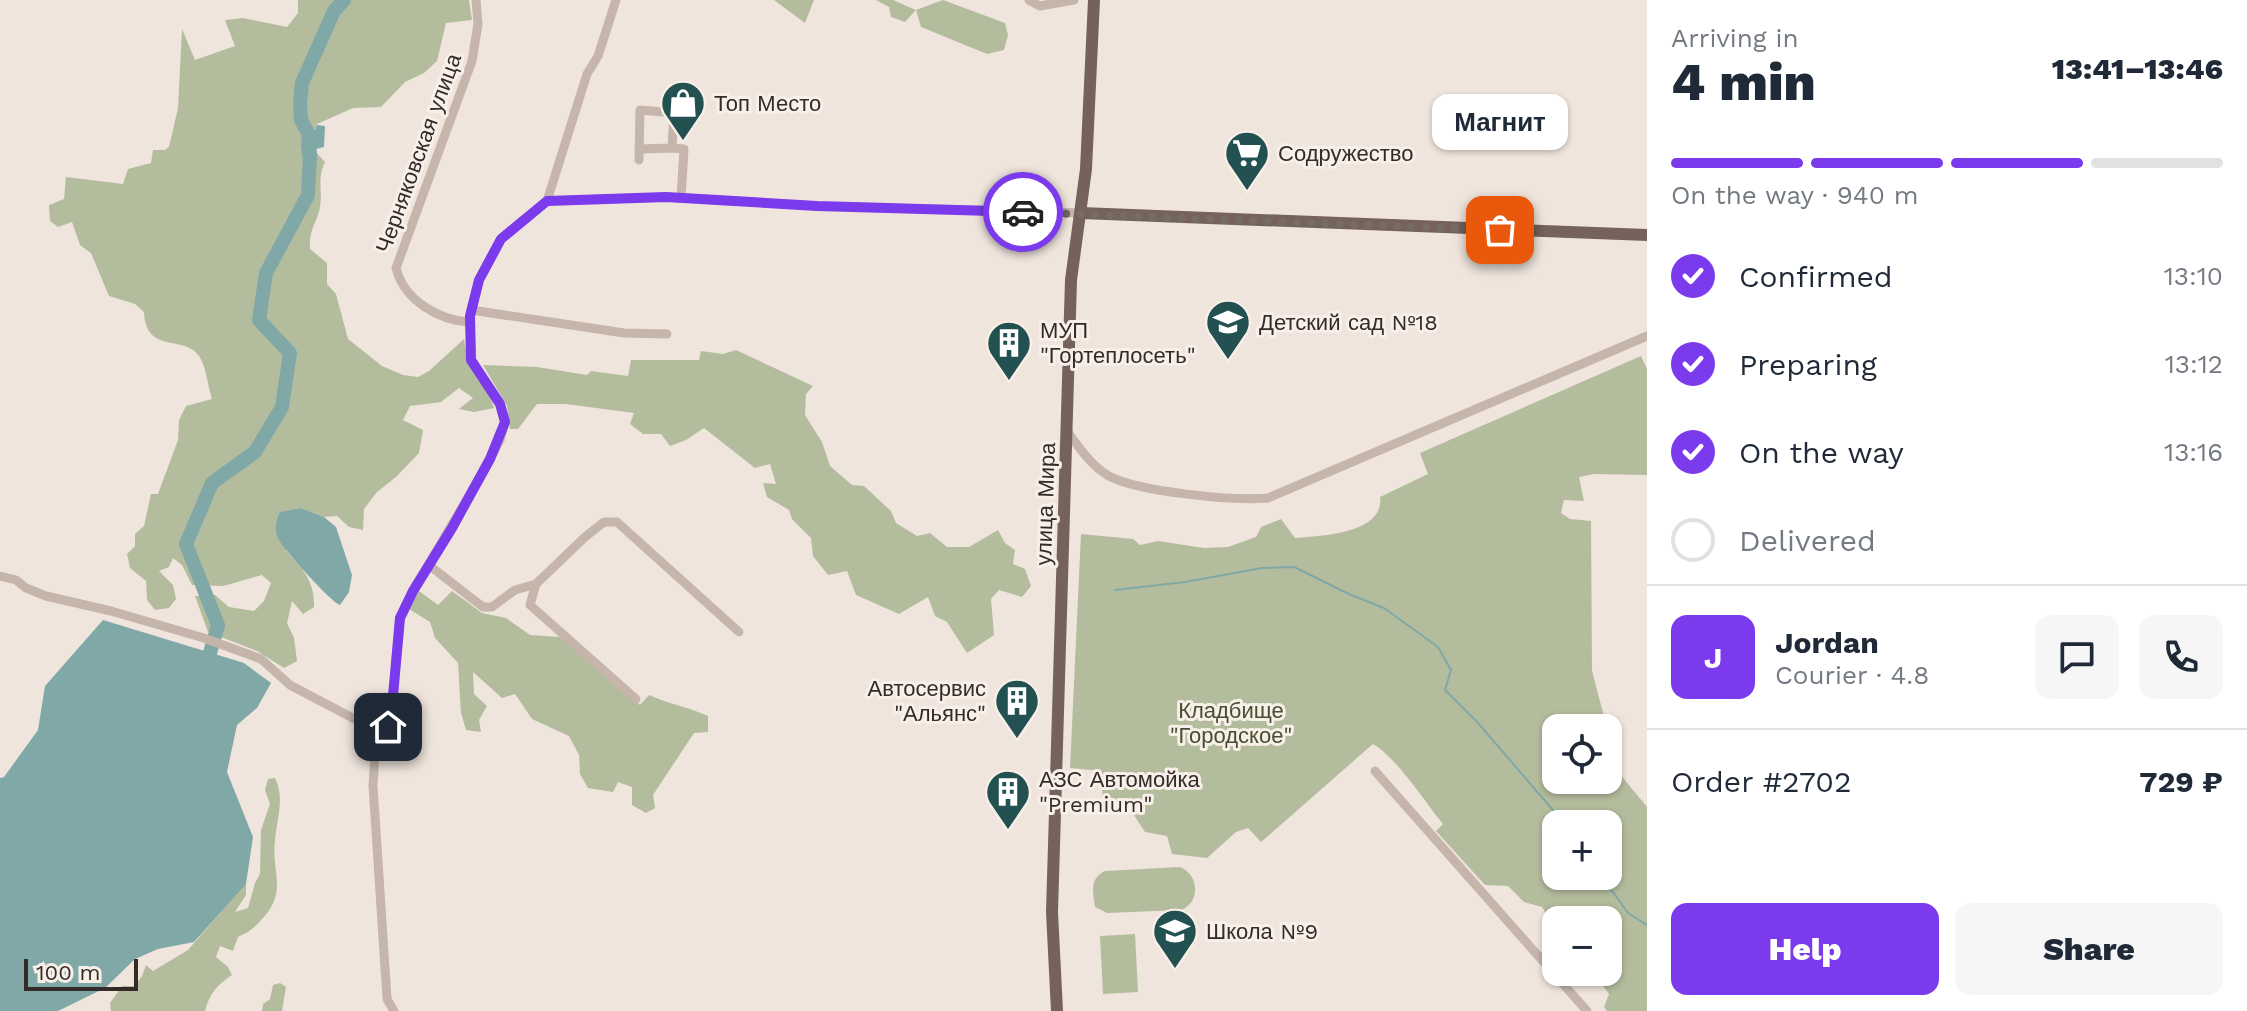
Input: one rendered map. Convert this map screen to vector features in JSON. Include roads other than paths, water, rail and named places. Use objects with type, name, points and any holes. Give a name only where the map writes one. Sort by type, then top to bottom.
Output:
[{"type":"main road","name":"улица Мира","points":[[1057,1011],[1052,912],[1071,280],[1086,169],[1094,0]]},
{"type":"main road","points":[[1081,213],[1647,235]]},
{"type":"street","name":"Черняковская улица","points":[[469,322],[437,316],[419,303],[399,279],[396,268],[472,61],[478,24],[476,0]]},
{"type":"street","points":[[394,1011],[387,999],[373,785],[375,754],[391,718],[400,618],[500,440],[505,422],[500,404],[471,360],[469,322],[479,280],[501,239],[547,201],[587,74],[598,56],[616,0]]},
{"type":"street","points":[[1029,0],[1040,6],[1074,0]]},
{"type":"street","points":[[639,160],[640,110],[674,113],[672,148]]},
{"type":"street","points":[[639,149],[684,149],[681,198]]},
{"type":"street","points":[[547,201],[600,197],[681,198],[817,206],[1081,213]]},
{"type":"street","points":[[471,310],[624,333],[667,334]]},
{"type":"street","points":[[1067,431],[1092,463],[1108,476],[1129,484],[1248,500],[1268,498],[1647,336]]},
{"type":"street","points":[[430,566],[483,607],[492,607],[515,590],[536,584],[604,522],[617,522],[739,632]]},
{"type":"street","points":[[0,576],[16,580],[46,596],[204,638],[261,659],[290,685],[385,735]]},
{"type":"street","points":[[536,584],[530,605],[636,699]]},
{"type":"street","points":[[1375,771],[1587,1011]]},
{"type":"water","points":[[317,125],[325,126],[324,147],[308,151],[311,165],[308,168],[301,151],[302,141]]},
{"type":"water","points":[[301,508],[324,517],[336,527],[352,575],[349,592],[340,605],[307,574],[278,538],[276,525],[280,512]]},
{"type":"water","points":[[103,620],[244,663],[271,683],[257,708],[237,725],[227,772],[253,837],[246,884],[194,942],[158,949],[135,959],[105,988],[58,1011],[0,1011],[0,778],[4,777],[38,730],[45,686]]},
{"type":"waterway","points":[[210,653],[218,625],[186,544],[212,483],[255,452],[282,407],[290,353],[259,320],[266,273],[308,195],[310,154],[308,133],[301,120],[302,83],[334,11],[344,0]]},
{"type":"waterway","points":[[1115,590],[1185,582],[1262,568],[1294,567],[1384,608],[1438,647],[1451,670],[1445,690],[1478,723],[1553,810]]},
{"type":"waterway","points":[[1610,890],[1628,913],[1647,925]]},
{"type":"place","name":"Топ Место","points":[[683,142]]},
{"type":"place","name":"Содружество","points":[[1247,192]]},
{"type":"place","name":"Магнит","points":[[1500,230]]},
{"type":"place","name":"Детский сад №18","points":[[1228,361]]},
{"type":"place","name":"МУП \"Гортеплосеть\"","points":[[1009,382]]},
{"type":"place","name":"Автосервис \"Альянс\"","points":[[1017,740]]},
{"type":"place","name":"АЗС Автомойка \"Premium\"","points":[[1008,831]]},
{"type":"place","name":"Школа №9","points":[[1175,970]]},
{"type":"park label","name":"Кладбище \"Городское\"","points":[[1231,722]]}]
